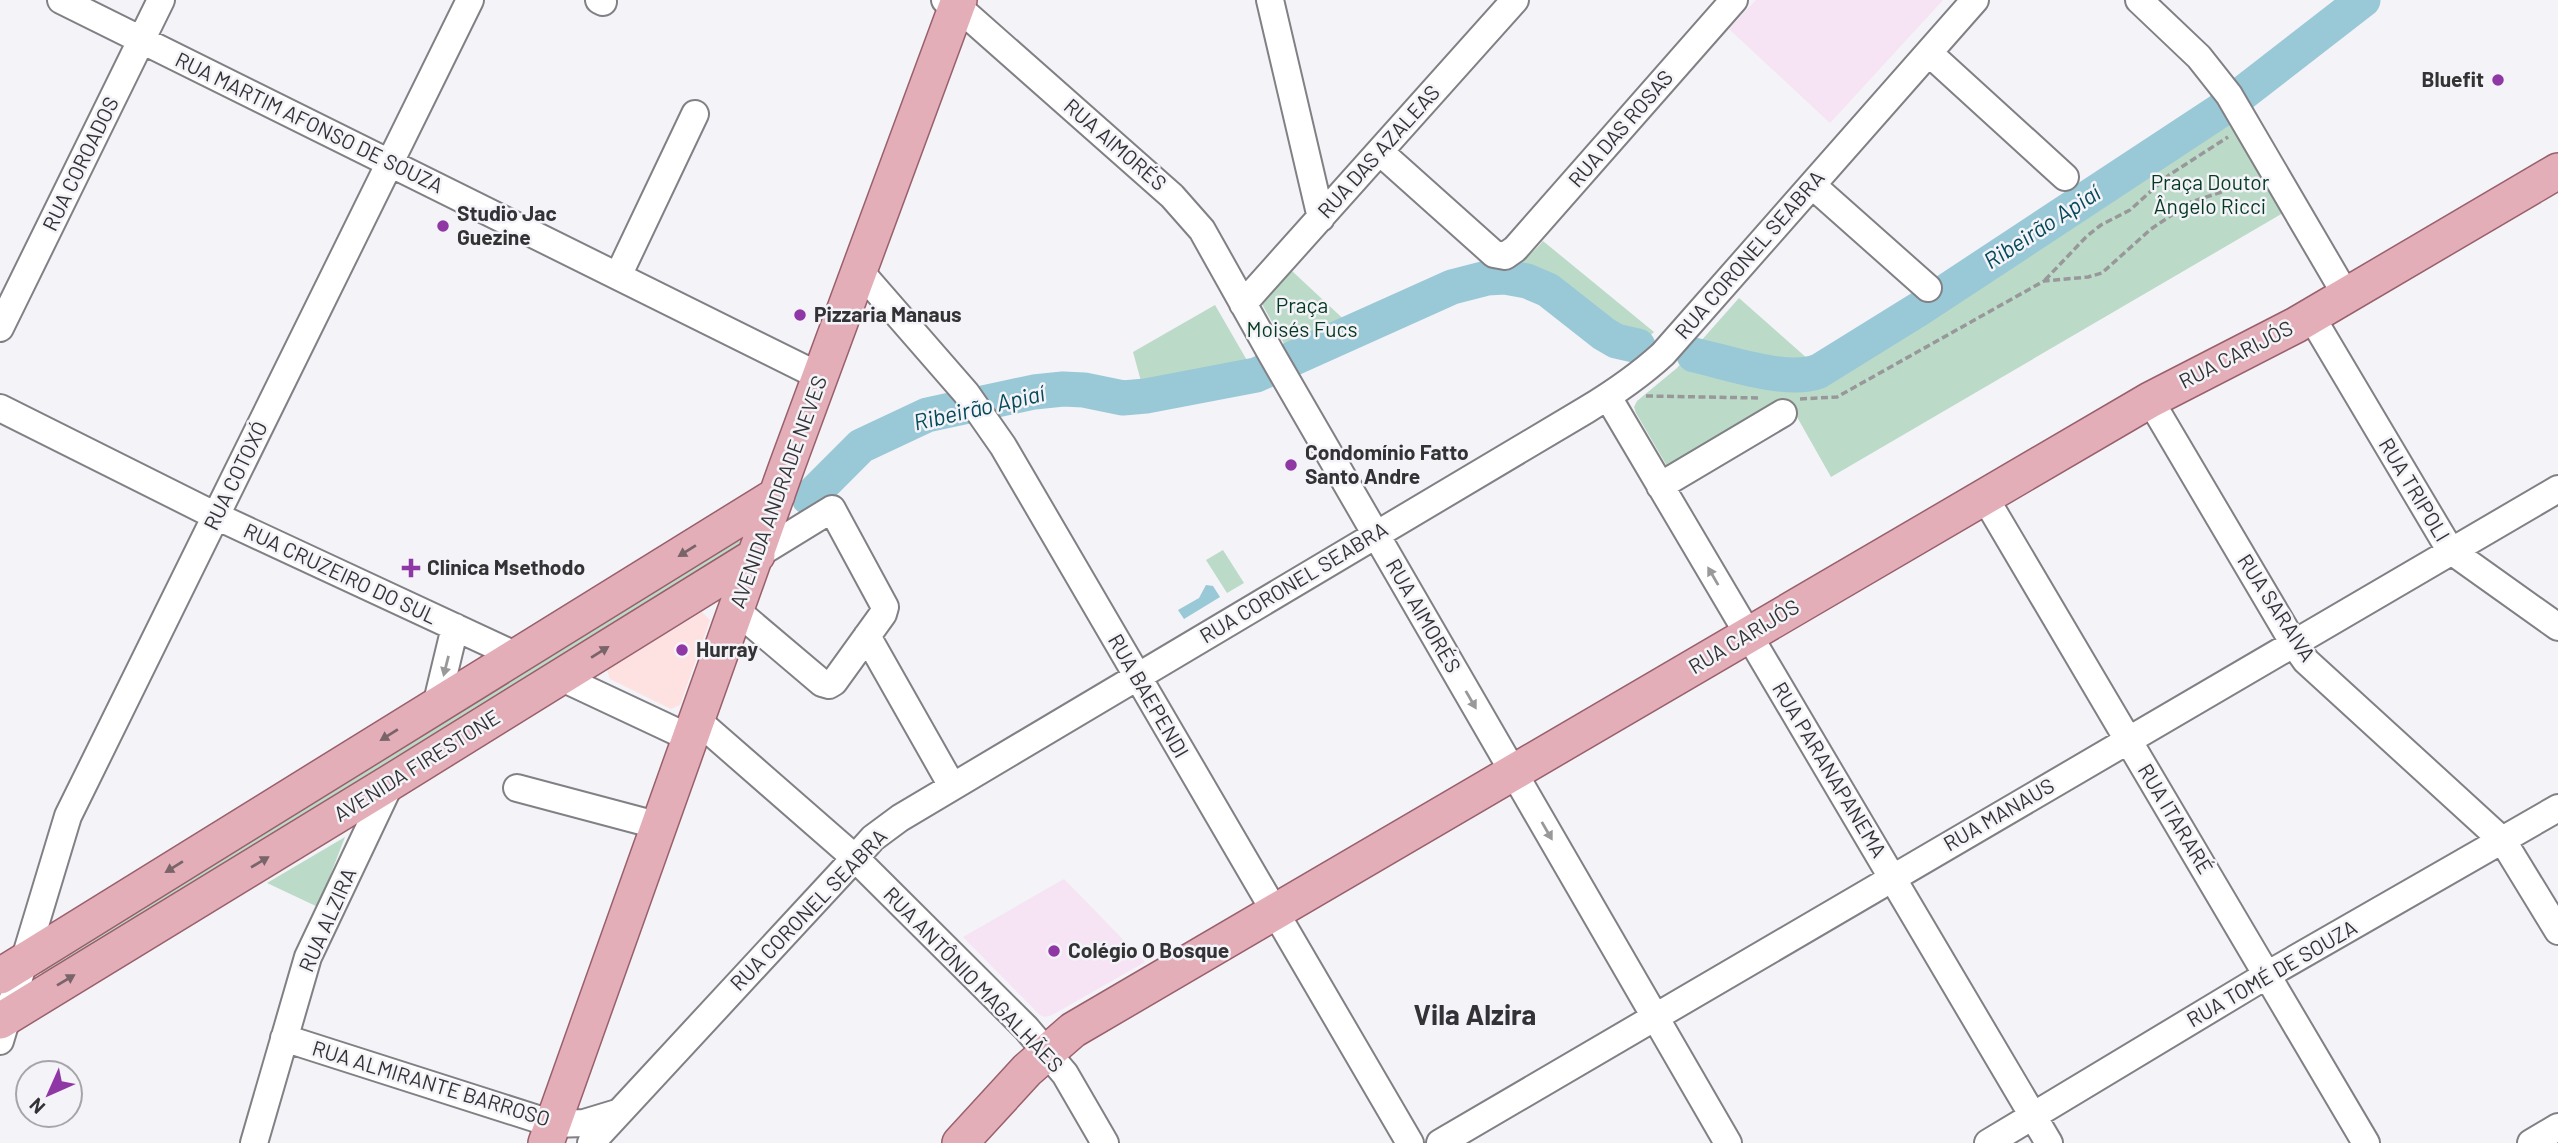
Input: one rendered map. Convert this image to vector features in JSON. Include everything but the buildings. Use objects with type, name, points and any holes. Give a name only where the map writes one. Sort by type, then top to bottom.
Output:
[{"type":"main road","name":"AVENIDA ANDRADE NEVES","points":[[549,1133],[954,2]]},
{"type":"main road","name":"RUA CARIJÓS","points":[[960,1143],[1046,1052],[1073,1030],[1984,496],[2150,400],[2311,316],[2558,171]]},
{"type":"main road","name":"AVENIDA FIRESTONE","points":[[12,968],[777,495]]},
{"type":"main road","name":"AVENIDA FIRESTONE","points":[[3,1026],[757,555]]},
{"type":"street","name":"RUA MARTIM AFONSO DE SOUZA","points":[[61,0],[819,376]]},
{"type":"street","name":"RUA COROADOS","points":[[0,328],[161,0]]},
{"type":"street","name":"RUA COTOXÓ","points":[[3,1026],[12,968],[68,816],[470,0]]},
{"type":"street","name":"RUA DAS AZALEAS","points":[[1243,304],[1515,0]]},
{"type":"street","name":"RUA DAS ROSAS","points":[[1380,152],[1494,254],[1505,256],[1515,250],[1734,0]]},
{"type":"street","name":"RUA CORONEL SEABRA","points":[[591,1143],[873,838],[900,818],[1630,382],[1663,354],[1975,0]]},
{"type":"street","points":[[2138,0],[2199,57],[2232,100],[2346,295]]},
{"type":"street","name":"RUA AIMORÉS","points":[[954,2],[1172,196],[1202,230],[1276,363],[1728,1143]]},
{"type":"street","points":[[1276,4],[1321,218]]},
{"type":"street","points":[[1929,52],[2065,177]]},
{"type":"street","points":[[618,276],[695,114]]},
{"type":"street","points":[[1812,185],[1928,288]]},
{"type":"street","name":"RUA BAEPENDI","points":[[859,269],[966,393],[1003,446],[1410,1143]]},
{"type":"street","name":"RUA TRIPOLI","points":[[2311,316],[2450,550],[2558,627]]},
{"type":"street","name":"RUA PARANAPANEMA","points":[[1608,397],[2049,1143]]},
{"type":"street","name":"RUA SARAIVA","points":[[2150,400],[2306,661],[2503,841],[2558,931]]},
{"type":"street","points":[[1660,486],[1784,404]]},
{"type":"street","name":"RUA CRUZEIRO DO SUL","points":[[0,408],[216,516],[517,656]]},
{"type":"street","name":"RUA MANAUS","points":[[1440,1143],[2558,489]]},
{"type":"street","name":"RUA ITARARÉ","points":[[1984,496],[2365,1143]]},
{"type":"street","name":"AVENIDA FIRESTONE","points":[[757,555],[832,509],[885,607],[867,636]]},
{"type":"street","points":[[737,611],[822,683],[829,685],[834,682],[867,636],[952,786]]},
{"type":"street","name":"RUA CRUZEIRO DO SUL","points":[[436,706],[455,627]]},
{"type":"street","points":[[560,677],[694,729]]},
{"type":"street","name":"RUA ANTÔNIO MAGALHÃES","points":[[694,729],[855,858],[1026,1028],[1065,1074],[1105,1143]]},
{"type":"street","name":"RUA ALZIRA","points":[[254,1143],[308,957],[391,782]]},
{"type":"street","points":[[517,788],[660,826]]},
{"type":"street","name":"RUA TOMÉ DE SOUZA","points":[[1988,1143],[2267,975],[2558,808]]},
{"type":"street","name":"RUA ALMIRANTE BARROSO","points":[[284,1038],[549,1133],[618,1112]]},
{"type":"street","points":[[2531,1143],[2558,1127]]},
{"type":"path","points":[[1630,382],[1640,396],[1784,404],[1837,397],[2044,281],[2101,225],[2130,210],[2169,175],[2230,135]]},
{"type":"path","points":[[2044,281],[2102,273],[2151,229],[2191,202],[2278,178]]},
{"type":"shaded area","points":[[1756,0],[1943,0],[1830,123],[1729,29]]},
{"type":"shaded area","points":[[702,612],[710,620],[680,705],[671,709],[610,679],[607,670]]},
{"type":"shaded area","name":"Colégio O Bosque","points":[[1064,879],[1145,962],[1045,1017],[963,937]]},
{"type":"green space","name":"Praça Doutor Ângelo Ricci","points":[[2229,122],[2283,213],[1831,477],[1797,417],[1784,406],[1671,473],[1636,413],[1634,407],[1637,401],[1677,368],[1739,298],[1817,367],[1799,379],[1812,383]]},
{"type":"green space","points":[[1543,241],[1654,332],[1629,355],[1552,288],[1482,266],[1516,263],[1530,255]]},
{"type":"green space","name":"Praça Moisés Fucs","points":[[1292,271],[1352,327],[1291,356],[1262,304]]},
{"type":"green space","points":[[1215,305],[1252,369],[1144,392],[1133,352]]},
{"type":"green space","points":[[738,539],[742,545],[44,976],[40,971]]},
{"type":"green space","points":[[1223,550],[1244,583],[1227,593],[1206,560]]},
{"type":"green space","points":[[345,837],[318,907],[267,883]]},
{"type":"water","points":[[1206,585],[1213,586],[1220,597],[1184,619],[1178,610],[1199,598]]},
{"type":"waterway","name":"Ribeirão Apiaí","points":[[1694,355],[1775,373],[1791,375],[1819,371],[1919,309],[2221,110],[2363,0]]},
{"type":"waterway","name":"Ribeirão Apiaí","points":[[809,498],[861,446],[927,415],[1034,392],[1084,390],[1123,398],[1256,375],[1452,287],[1487,278],[1505,277],[1527,281],[1548,290],[1604,334],[1616,341],[1638,346]]},
{"type":"place","name":"Bluefit","points":[[2498,80]]},
{"type":"place","name":"Studio Jac Guezine","points":[[443,226]]},
{"type":"place","name":"Pizzaria Manaus","points":[[800,315]]},
{"type":"place","name":"Condomínio Fatto Santo Andre","points":[[1291,465]]},
{"type":"place","name":"Clinica Msethodo","points":[[411,568]]},
{"type":"place","name":"Hurray","points":[[682,650]]},
{"type":"place","name":"Colégio O Bosque","points":[[1054,951]]},
{"type":"district","name":"Vila Alzira","points":[[1475,1015]]}]
